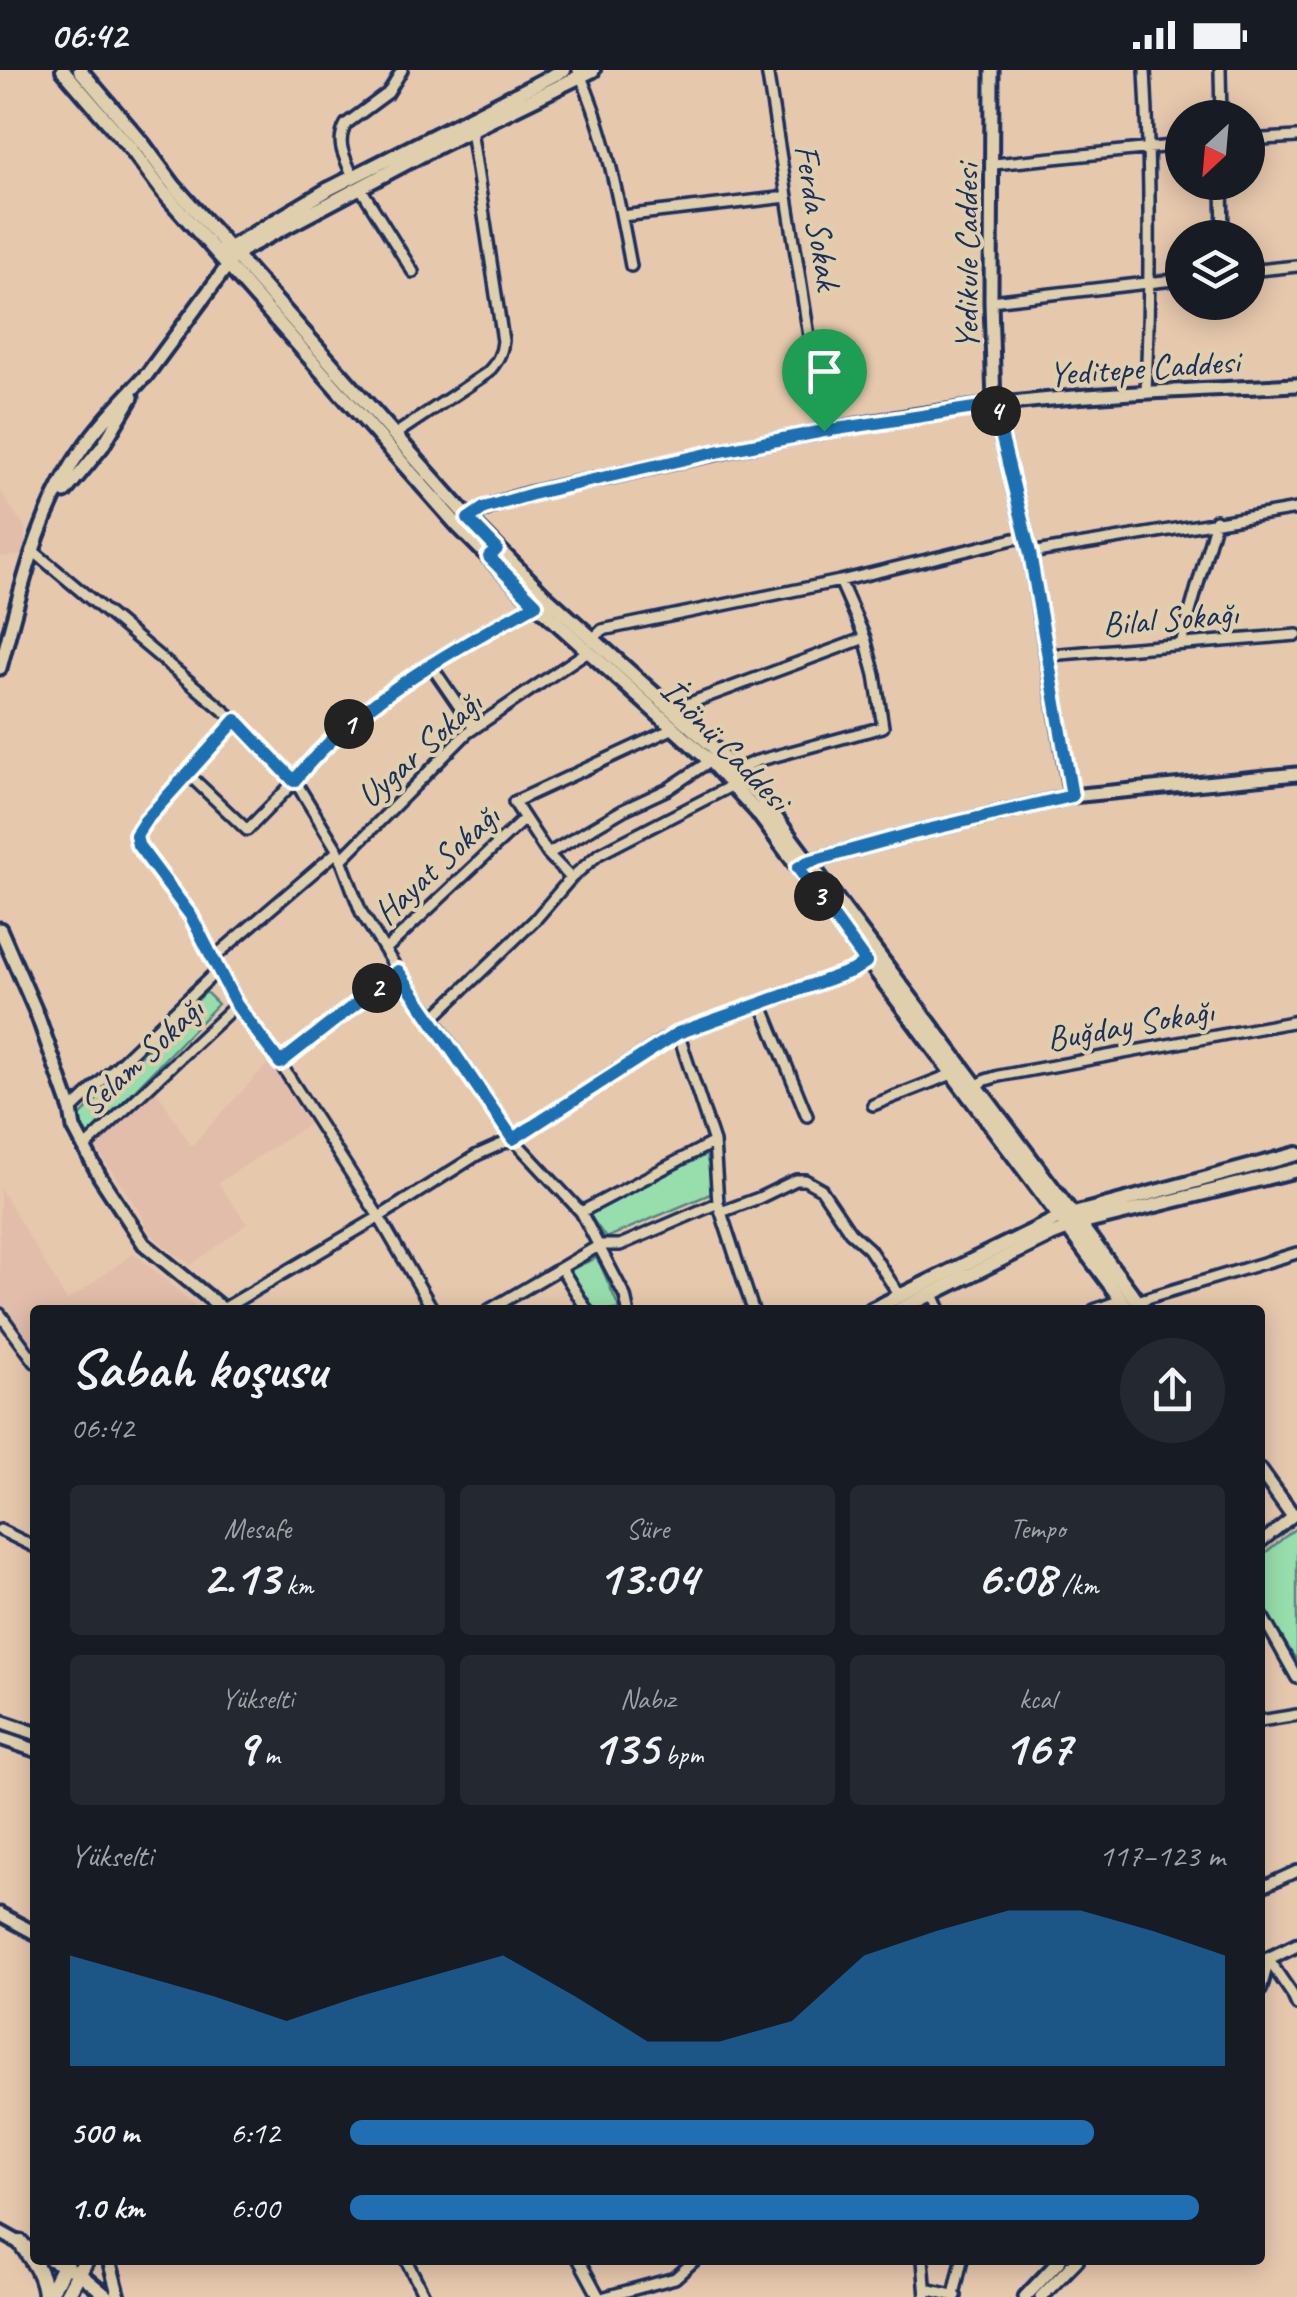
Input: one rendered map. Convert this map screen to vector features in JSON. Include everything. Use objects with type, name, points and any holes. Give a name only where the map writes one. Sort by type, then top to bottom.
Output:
[{"type":"main road","points":[[64,70],[80,76],[169,189],[493,553],[760,797],[803,865],[952,1074],[1133,1305]]},
{"type":"main road","points":[[470,124],[555,72]]},
{"type":"main road","points":[[228,256],[356,182],[584,72]]},
{"type":"main road","points":[[429,484],[468,519],[493,553]]},
{"type":"main road","name":"İnönü Caddesi","points":[[675,719],[710,761],[734,777]]},
{"type":"main road","points":[[872,958],[976,1086],[1069,1221]]},
{"type":"main road","points":[[899,1303],[1069,1221],[1297,1154]]},
{"type":"main road","points":[[899,1303],[934,1294],[1069,1221],[1297,1170]]},
{"type":"main road","points":[[1265,1476],[1295,1514]]},
{"type":"main road","points":[[1265,1490],[1278,1507],[1295,1514]]},
{"type":"main road","points":[[37,2265],[46,2297]]},
{"type":"main road","points":[[46,2297],[59,2265]]},
{"type":"main road","points":[[66,2297],[83,2266]]},
{"type":"street","points":[[402,70],[388,93],[346,124],[340,139],[356,182],[413,272]]},
{"type":"street","name":"Ferda Sokak","points":[[767,70],[824,431]]},
{"type":"street","name":"Yedikule Caddesi","points":[[992,70],[994,405],[1030,553],[1072,796]]},
{"type":"street","points":[[1145,70],[1150,284],[1146,393]]},
{"type":"street","points":[[1220,70],[1221,100]]},
{"type":"street","points":[[584,72],[622,216],[631,266]]},
{"type":"street","points":[[389,439],[488,373],[497,362],[504,341],[470,124]]},
{"type":"street","points":[[1265,139],[1297,137]]},
{"type":"street","points":[[994,164],[1165,147]]},
{"type":"street","points":[[622,216],[787,196]]},
{"type":"street","points":[[0,668],[32,550],[46,514],[102,447],[228,256]]},
{"type":"street","points":[[1265,269],[1297,266]]},
{"type":"street","points":[[992,301],[1165,282]]},
{"type":"street","name":"Yeditepe Caddesi","points":[[468,519],[484,508],[536,493],[824,431],[994,405],[1297,385]]},
{"type":"street","points":[[1030,553],[1297,509]]},
{"type":"street","points":[[1181,644],[1216,520]]},
{"type":"street","name":"Uygar Sokağı","points":[[212,959],[339,855],[474,728],[590,645],[602,630],[1026,536]]},
{"type":"street","points":[[32,550],[236,720],[294,781],[339,855],[362,912],[398,971],[513,1139],[581,1212],[627,1305]]},
{"type":"street","points":[[432,1018],[599,854],[757,761],[883,727],[876,675],[840,580]]},
{"type":"street","points":[[188,774],[246,830],[364,710],[430,664],[540,600]]},
{"type":"street","name":"Bilal Sokağı","points":[[1048,655],[1297,635]]},
{"type":"street","points":[[572,878],[548,854],[514,802],[675,719],[865,638]]},
{"type":"street","points":[[430,664],[474,728]]},
{"type":"street","points":[[236,720],[136,835],[138,845],[191,916],[236,1004],[280,1063],[380,1217],[430,1305]]},
{"type":"street","points":[[548,854],[668,789],[710,761]]},
{"type":"street","points":[[803,865],[914,833],[1072,796],[1297,774]]},
{"type":"street","name":"Hayat Sokağı","points":[[386,950],[524,818]]},
{"type":"street","points":[[0,930],[37,1014],[74,1128],[100,1177],[144,1244],[219,1305]]},
{"type":"street","points":[[231,1305],[477,1155],[513,1139],[678,1033],[854,970],[872,958]]},
{"type":"street","points":[[71,1110],[218,970]]},
{"type":"street","points":[[280,1063],[398,971]]},
{"type":"street","points":[[761,1003],[807,1116]]},
{"type":"street","name":"Selam Sokağı","points":[[84,1148],[236,1004]]},
{"type":"street","name":"Buğday Sokağı","points":[[976,1086],[999,1076],[1297,1021]]},
{"type":"street","points":[[678,1033],[714,1142],[719,1208],[751,1305]]},
{"type":"street","points":[[873,1106],[952,1074]]},
{"type":"street","points":[[581,1212],[714,1142]]},
{"type":"street","points":[[498,1305],[600,1245],[620,1245],[719,1208],[759,1198],[796,1180],[821,1189],[850,1232],[869,1249],[899,1303]]},
{"type":"street","points":[[1133,1305],[1297,1252]]},
{"type":"street","points":[[561,1268],[584,1305]]},
{"type":"street","points":[[934,1294],[938,1305]]},
{"type":"street","points":[[0,1314],[30,1355]]},
{"type":"street","points":[[1265,1540],[1295,1514]]},
{"type":"street","points":[[0,1530],[30,1544]]},
{"type":"street","points":[[1265,1621],[1297,1678]]},
{"type":"street","points":[[1265,1720],[1297,1715]]},
{"type":"street","points":[[0,1721],[30,1731]]},
{"type":"street","points":[[0,1738],[30,1748]]},
{"type":"street","points":[[1265,1886],[1297,1870]]},
{"type":"street","points":[[0,1914],[30,1930]]},
{"type":"street","points":[[1265,1958],[1297,1946]]},
{"type":"street","points":[[1265,1961],[1297,2005]]},
{"type":"street","points":[[0,2232],[30,2246]]},
{"type":"street","points":[[110,2265],[119,2297]]},
{"type":"street","points":[[409,2265],[425,2297]]},
{"type":"street","points":[[582,2265],[602,2297],[676,2278],[688,2265]]},
{"type":"street","points":[[923,2265],[926,2293],[956,2296],[961,2265]]},
{"type":"street","points":[[1025,2297],[1055,2265]]},
{"type":"street","points":[[1042,2297],[1072,2265]]},
{"type":"street","points":[[83,2266],[108,2297]]},
{"type":"shaded area","points":[[0,491],[25,528],[25,555],[0,557]]},
{"type":"shaded area","points":[[275,1056],[316,1119],[218,1183],[247,1224],[191,1265],[146,1227],[142,1215],[91,1141],[152,1083],[191,1146]]},
{"type":"shaded area","points":[[0,1188],[67,1301],[134,1253],[194,1305],[30,1305],[30,1343],[25,1335],[19,1339],[0,1315]]},
{"type":"green space","points":[[206,992],[218,1004],[88,1138],[77,1119]]},
{"type":"green space","points":[[706,1155],[715,1192],[606,1238],[588,1213]]},
{"type":"green space","points":[[596,1258],[618,1305],[590,1305],[569,1270]]},
{"type":"green space","points":[[1297,1527],[1297,1661],[1265,1611],[1265,1553]]},
{"type":"route","points":[[994,405],[1030,553],[1072,796],[828,855],[798,868],[866,962],[854,970],[665,1039],[513,1139],[398,971],[280,1063],[236,1004],[191,916],[138,845],[136,835],[145,821],[236,720],[294,781],[364,710],[437,660],[536,604],[489,557],[497,549],[468,519],[484,508],[716,452],[824,431],[994,405]]}]
